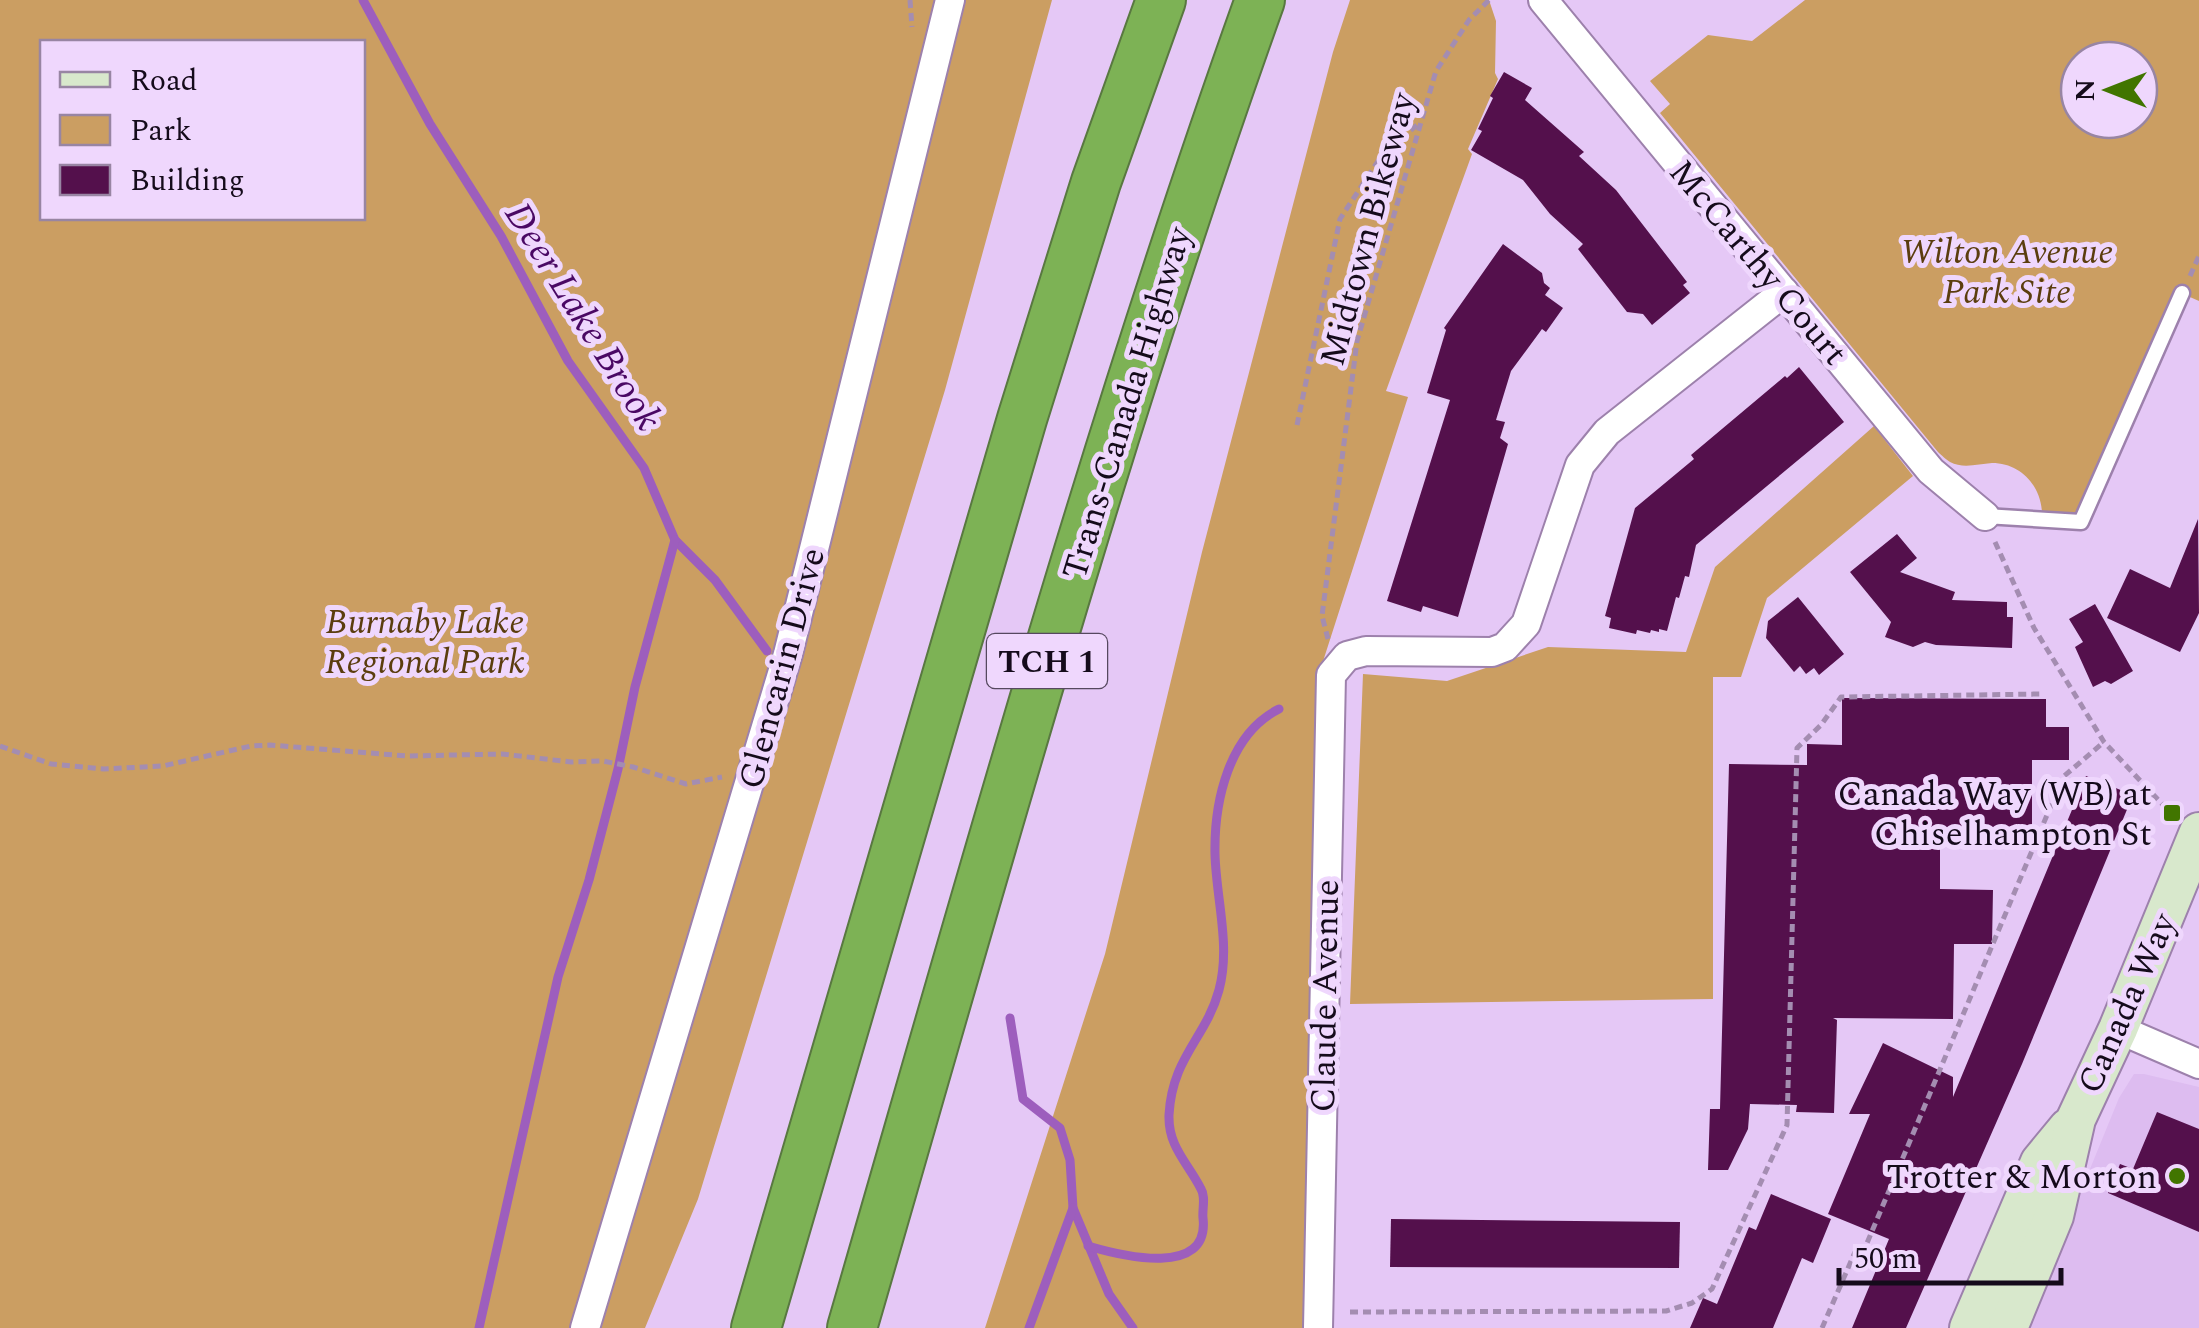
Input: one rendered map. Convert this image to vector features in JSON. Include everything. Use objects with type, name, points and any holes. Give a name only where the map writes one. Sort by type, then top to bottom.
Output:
[{"type":"highway","name":"TCH 1","points":[[757,1324],[1028,401],[1096,182],[1161,0]]},
{"type":"highway","name":"Trans-Canada Highway","points":[[852,1328],[1104,464],[1188,202],[1260,0]]},
{"type":"main road","name":"Canada Way","points":[[2008,1328],[2054,1216],[2076,1119],[2118,1029],[2186,821]]},
{"type":"main road","name":"Canada Way","points":[[1969,1328],[2040,1162],[2076,1119]]},
{"type":"street","name":"Glencarin Drive","points":[[585,1328],[788,654],[950,0]]},
{"type":"street","name":"McCarthy Court","points":[[1542,0],[1931,471],[1985,516]]},
{"type":"street","points":[[1337,666],[1347,656],[1366,650],[1492,652],[1505,647],[1526,624],[1580,464],[1607,432],[1784,292]]},
{"type":"street","name":"Claude Avenue","points":[[1318,1328],[1330,686],[1331,674],[1337,666]]},
{"type":"street","points":[[2118,1029],[2199,1064]]},
{"type":"lane","points":[[1985,516],[2081,522],[2182,293]]},
{"type":"path","name":"Midtown Bikeway","points":[[1337,666],[1322,616],[1356,342],[1436,70],[1469,20],[1489,0]]},
{"type":"path","points":[[1297,425],[1340,219],[1384,152],[1420,123]]},
{"type":"path","points":[[1985,516],[2034,628],[2104,742],[2164,805],[2186,821]]},
{"type":"path","points":[[1350,1312],[1666,1311],[1692,1303],[1712,1289],[1787,1126],[1796,748],[1821,725],[1841,697],[2040,694]]},
{"type":"path","points":[[1822,1328],[1854,1252],[1862,1255],[2063,777],[2104,742]]},
{"type":"path","points":[[0,746],[51,764],[104,768],[163,766],[252,746],[407,756],[502,754],[571,762],[603,761],[633,766],[686,784],[754,769]]},
{"type":"shaded area","points":[[2134,1074],[2199,1087],[2199,1328],[2025,1328],[2119,1098]]},
{"type":"green space","name":"Burnaby Lake Regional Park","points":[[0,0],[1052,0],[945,390],[698,1199],[645,1328],[0,1328]]},
{"type":"green space","points":[[1350,0],[1489,0],[1496,21],[1498,79],[1468,149],[1472,154],[1386,391],[1408,397],[1317,680],[1309,1328],[985,1328],[1105,954],[1202,552]]},
{"type":"green space","name":"Wilton Avenue Park Site","points":[[1805,0],[2199,0],[2199,301],[2183,294],[2081,522],[2042,517],[2035,487],[2013,467],[1992,463],[1960,465],[1938,452],[1660,113],[1670,104],[1650,81],[1708,35],[1752,41]]},
{"type":"green space","points":[[1874,426],[1913,476],[1767,598],[1741,677],[1713,677],[1713,999],[1350,1004],[1363,674],[1447,681],[1548,647],[1686,652],[1715,567]]},
{"type":"building","points":[[1504,72],[1532,88],[1525,100],[1584,152],[1579,156],[1616,190],[1687,282],[1683,285],[1690,293],[1652,325],[1643,314],[1627,312],[1578,249],[1583,244],[1550,214],[1523,180],[1471,150],[1482,131],[1478,129],[1493,98],[1490,96]]},
{"type":"building","points":[[1503,244],[1542,273],[1550,288],[1545,295],[1563,308],[1511,371],[1496,420],[1505,422],[1500,438],[1508,444],[1458,617],[1423,606],[1421,612],[1387,601],[1450,400],[1427,393],[1444,328]]},
{"type":"building","points":[[1799,367],[1844,422],[1696,545],[1689,577],[1685,576],[1679,598],[1676,597],[1667,631],[1637,630],[1636,634],[1609,628],[1611,618],[1605,616],[1635,508],[1694,459],[1691,455]]},
{"type":"building","points":[[2198,519],[2199,613],[2180,652],[2107,618],[2130,569],[2170,588]]},
{"type":"building","points":[[1897,534],[1917,558],[1900,572],[1955,592],[1952,600],[2007,602],[2007,617],[2013,617],[2012,648],[1925,642],[1913,647],[1885,637],[1891,622],[1850,572]]},
{"type":"building","points":[[1798,597],[1844,654],[1819,675],[1814,668],[1806,674],[1800,666],[1794,672],[1766,638],[1768,621]]},
{"type":"building","points":[[2095,604],[2133,671],[2111,684],[2105,681],[2093,687],[2075,647],[2083,642],[2069,619]]},
{"type":"building","points":[[1842,698],[2046,699],[2046,727],[2069,727],[2069,760],[2032,760],[2032,845],[1940,845],[1940,889],[1993,890],[1992,944],[1954,944],[1953,1019],[1833,1018],[1837,1020],[1834,1113],[1796,1112],[1797,1105],[1750,1104],[1748,1129],[1728,1170],[1708,1170],[1710,1109],[1720,1109],[1729,764],[1807,765],[1807,744],[1842,745]]},
{"type":"building","points":[[2086,776],[2133,795],[2022,1064],[1906,1328],[1852,1328],[1889,1239],[1828,1214],[1870,1114],[1849,1114],[1883,1043],[1953,1077],[1953,1097]]},
{"type":"building","points":[[2157,1112],[2199,1129],[2199,1232],[2108,1193],[2120,1164],[2133,1169]]},
{"type":"building","points":[[1771,1194],[1831,1219],[1813,1263],[1802,1258],[1773,1328],[1690,1328],[1703,1298],[1717,1304],[1749,1227],[1756,1230]]},
{"type":"building","points":[[1391,1219],[1680,1222],[1679,1268],[1390,1267]]},
{"type":"waterway","name":"Deer Lake Brook","points":[[363,0],[430,124],[501,236],[568,361],[644,468],[675,540],[715,580],[767,651]]},
{"type":"waterway","points":[[479,1328],[558,977],[589,880],[675,540]]},
{"type":"waterway","points":[[1088,1246],[1161,1258],[1193,1249],[1201,1237],[1203,1196],[1172,1136],[1171,1095],[1213,1007],[1222,973],[1215,854],[1222,791],[1248,735],[1279,709]]},
{"type":"waterway","name":"Deer Lake Brook","points":[[1010,1018],[1023,1099],[1060,1128],[1070,1160],[1073,1208],[1109,1294],[1133,1328]]},
{"type":"waterway","points":[[1029,1328],[1073,1208]]},
{"type":"place","name":"Canada Way (WB) at Chiselhampton St","points":[[2172,813]]},
{"type":"place","name":"Trotter & Morton","points":[[2177,1176]]}]
